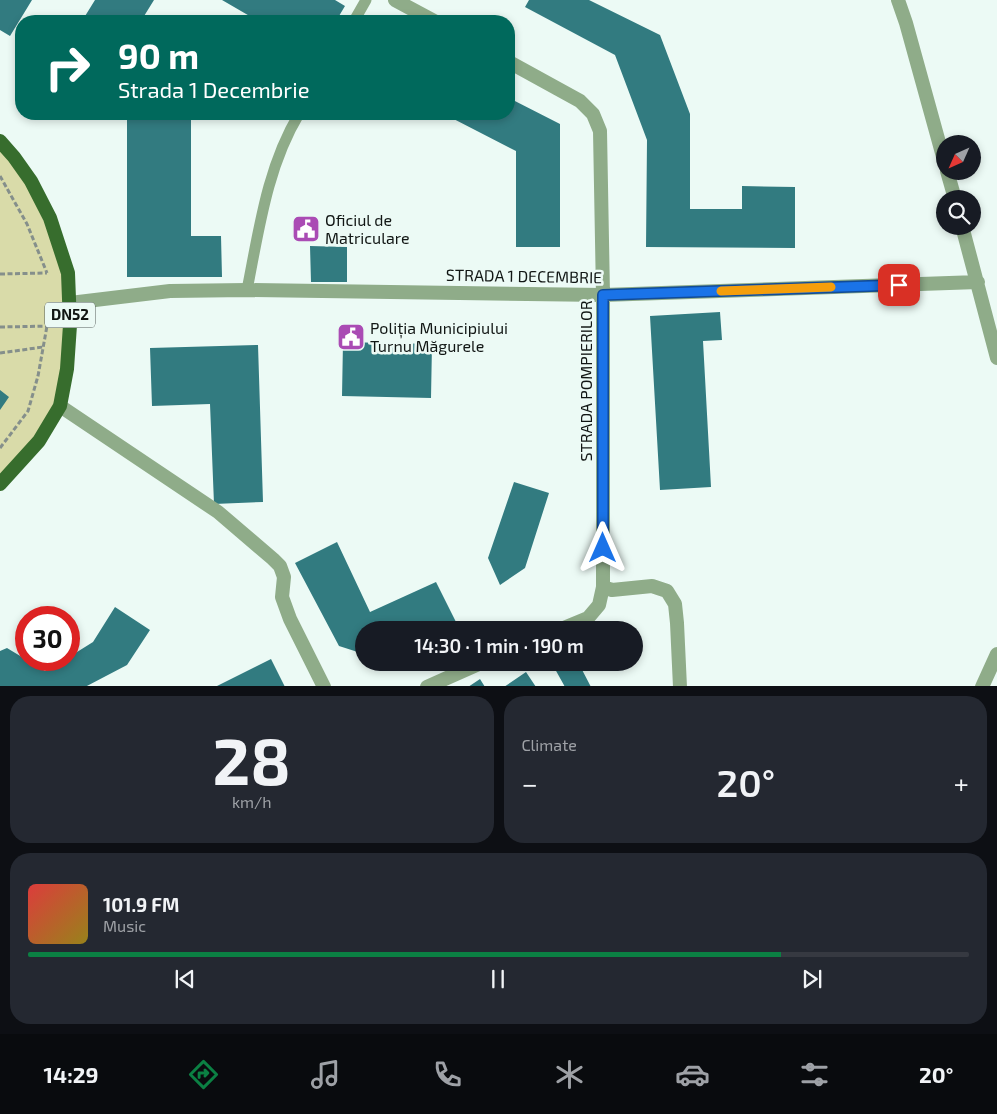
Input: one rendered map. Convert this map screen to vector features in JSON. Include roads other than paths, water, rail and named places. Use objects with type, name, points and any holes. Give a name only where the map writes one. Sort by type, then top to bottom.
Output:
[{"type":"main road","name":"DN52","points":[[0,142],[14,157],[31,181],[50,218],[68,272],[70,303],[67,369],[60,406],[40,441],[0,484]]},
{"type":"street","points":[[395,0],[423,15]]},
{"type":"street","points":[[898,0],[937,135]]},
{"type":"street","name":"STRADA POMPIERILOR","points":[[515,65],[580,101],[593,114],[600,131],[603,295],[603,587],[599,605],[588,618],[581,621]]},
{"type":"street","points":[[965,235],[997,358]]},
{"type":"street","name":"STRADA 1 DECEMBRIE","points":[[70,303],[170,291],[247,290],[603,295],[978,282]]},
{"type":"street","points":[[60,406],[218,512],[280,566],[284,577],[282,597],[290,619],[324,686]]},
{"type":"street","points":[[603,587],[612,590],[652,586],[667,592],[675,604],[680,686]]},
{"type":"street","points":[[982,686],[997,654]]},
{"type":"street","points":[[427,686],[462,671]]},
{"type":"lane","points":[[357,15],[366,0]]},
{"type":"lane","points":[[247,290],[268,191],[277,162],[296,120]]},
{"type":"place","name":"Oficiul de Matriculare","points":[[306,229]]},
{"type":"place","name":"Poliția Municipiului Turnu Măgurele","points":[[351,337]]}]
